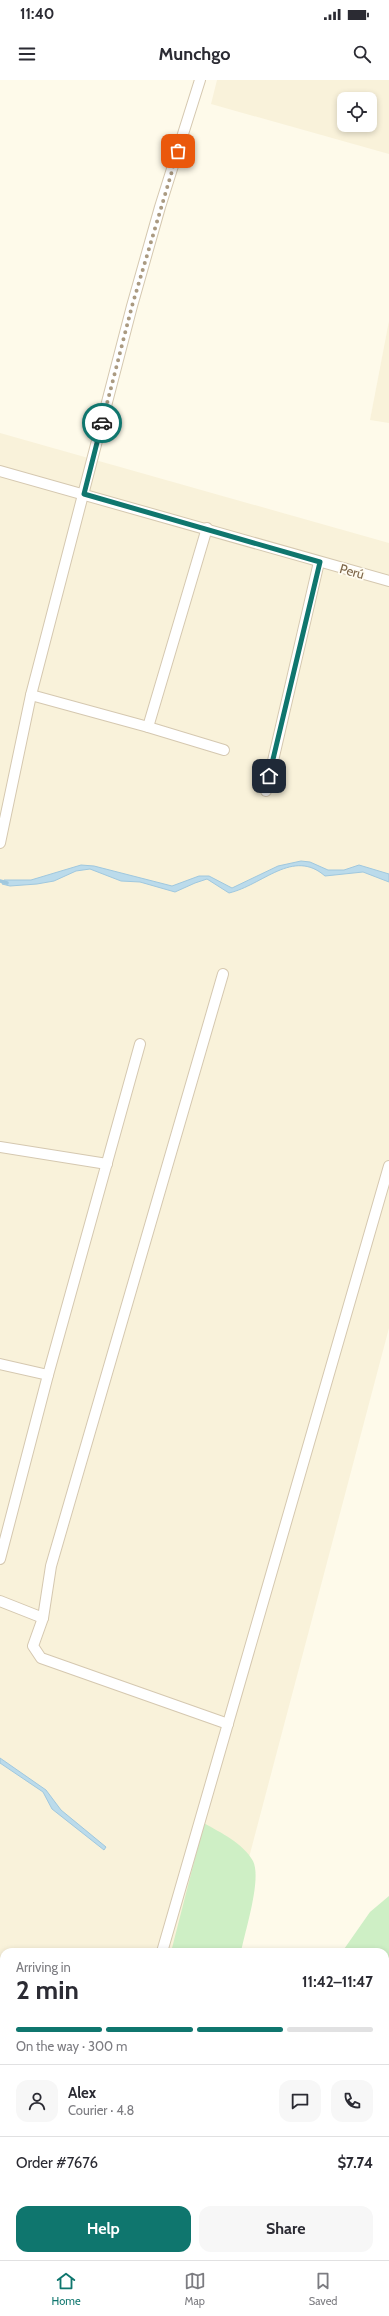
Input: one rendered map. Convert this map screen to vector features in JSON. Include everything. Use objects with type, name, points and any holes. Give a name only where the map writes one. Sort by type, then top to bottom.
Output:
[{"type":"street","points":[[0,843],[31,695],[134,299],[200,80]]},
{"type":"street","name":"Perú","points":[[0,471],[207,528],[389,581]]},
{"type":"street","points":[[148,727],[207,528]]},
{"type":"street","points":[[266,791],[320,562]]},
{"type":"street","points":[[31,695],[148,727],[224,750]]},
{"type":"street","points":[[223,974],[51,1566],[43,1618],[33,1646],[41,1658],[228,1724]]},
{"type":"street","points":[[0,1559],[48,1375],[140,1044]]},
{"type":"street","points":[[0,1147],[107,1164]]},
{"type":"street","points":[[163,1948],[389,1166]]},
{"type":"street","points":[[0,1364],[48,1375]]},
{"type":"street","points":[[0,1601],[43,1618]]},
{"type":"shaded area","points":[[217,80],[389,80],[389,154],[211,104]]},
{"type":"shaded area","points":[[389,321],[389,423],[370,420]]},
{"type":"shaded area","points":[[0,433],[389,543],[389,1328],[225,1948],[0,1948]]},
{"type":"green space","points":[[204,1823],[238,1844],[253,1861],[255,1869],[254,1892],[242,1948],[172,1948]]},
{"type":"green space","points":[[389,1896],[389,1948],[345,1948],[370,1912]]},
{"type":"water","points":[[301,861],[310,862],[328,870],[344,870],[359,865],[389,874],[389,882],[363,872],[325,876],[313,868],[301,866],[290,867],[278,871],[242,889],[229,893],[207,879],[175,892],[140,882],[121,881],[90,869],[76,871],[54,881],[37,884],[10,886],[2,884],[4,880],[31,880],[81,865],[94,866],[172,886],[199,876],[209,876],[232,888],[278,866]]},
{"type":"water","points":[[0,1758],[46,1790],[61,1810],[106,1847],[104,1850],[52,1809],[43,1792],[0,1763]]},
{"type":"waterway","points":[[0,881],[7,883]]},
{"type":"way so far","points":[[102,423],[132,306],[160,207],[178,151]]},
{"type":"route","points":[[102,423],[84,494],[207,528],[320,562],[269,776]]}]
